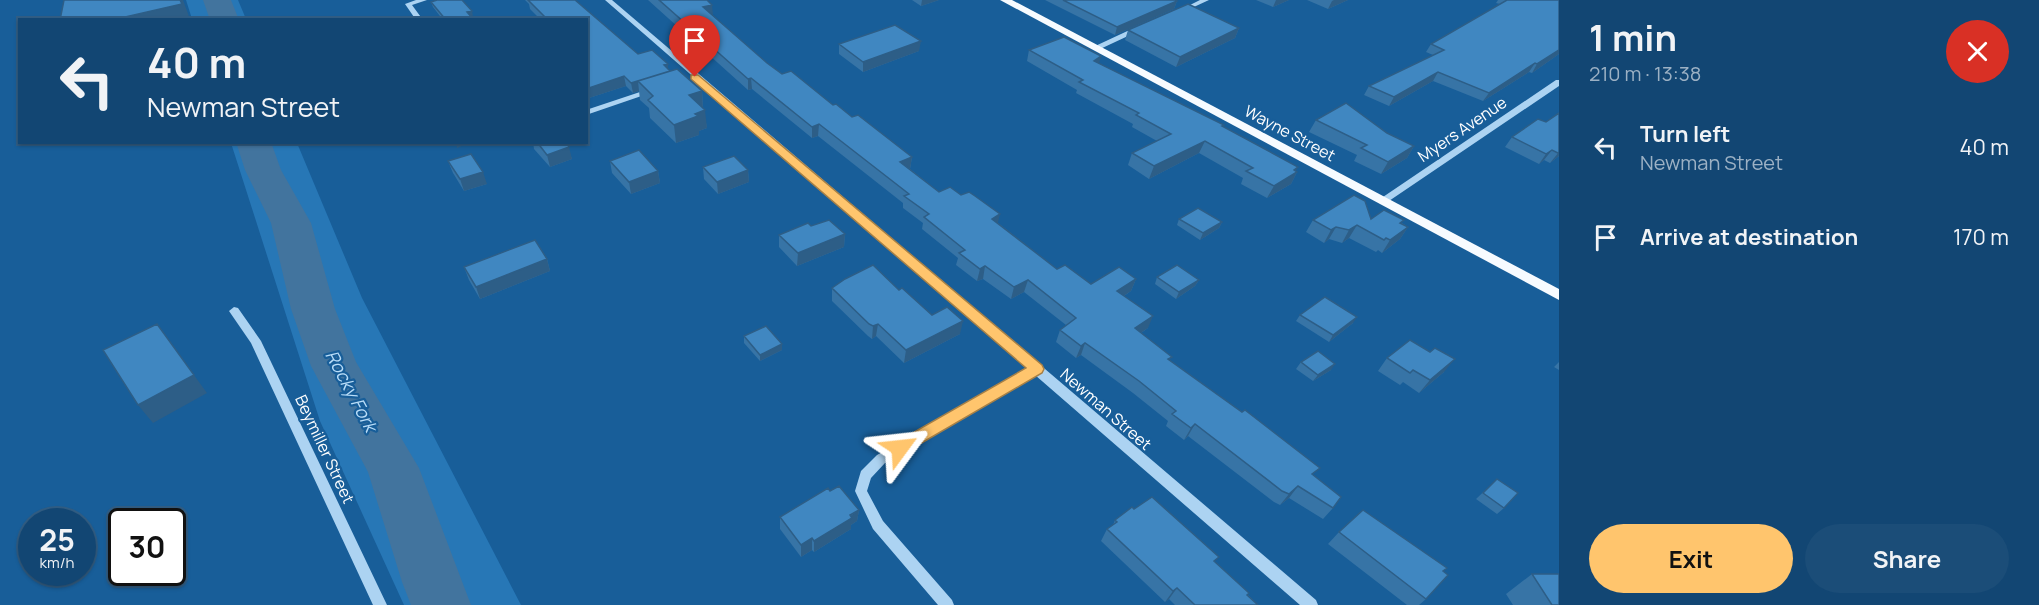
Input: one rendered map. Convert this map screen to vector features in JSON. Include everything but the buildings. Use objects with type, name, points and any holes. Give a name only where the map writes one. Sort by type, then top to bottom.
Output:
[{"type":"main road","name":"Wayne Street","points":[[1005,0],[1559,295]]},
{"type":"street","points":[[418,18],[408,4],[424,0]]},
{"type":"street","name":"Newman Street","points":[[608,0],[690,79],[1036,369],[1311,605]]},
{"type":"street","points":[[1176,13],[1206,0]]},
{"type":"street","points":[[1095,48],[1146,26]]},
{"type":"street","name":"Myers Avenue","points":[[1383,201],[1559,82]]},
{"type":"street","points":[[588,112],[662,88]]},
{"type":"street","name":"Beymiller Street","points":[[234,311],[256,341],[380,605]]},
{"type":"street","points":[[946,605],[878,525],[861,491],[865,475],[881,459],[1036,369]]},
{"type":"shaded area","points":[[186,0],[238,0],[246,18],[192,18]]},
{"type":"shaded area","points":[[231,144],[297,144],[362,298],[521,605],[404,605],[320,421]]},
{"type":"waterway","name":"Rocky Fork","points":[[217,0],[224,18]]},
{"type":"waterway","name":"Rocky Fork","points":[[254,144],[263,170],[291,223],[313,309],[334,366],[393,468],[431,582],[441,605]]},
{"type":"route","points":[[695,77],[1036,369],[900,448]]}]
